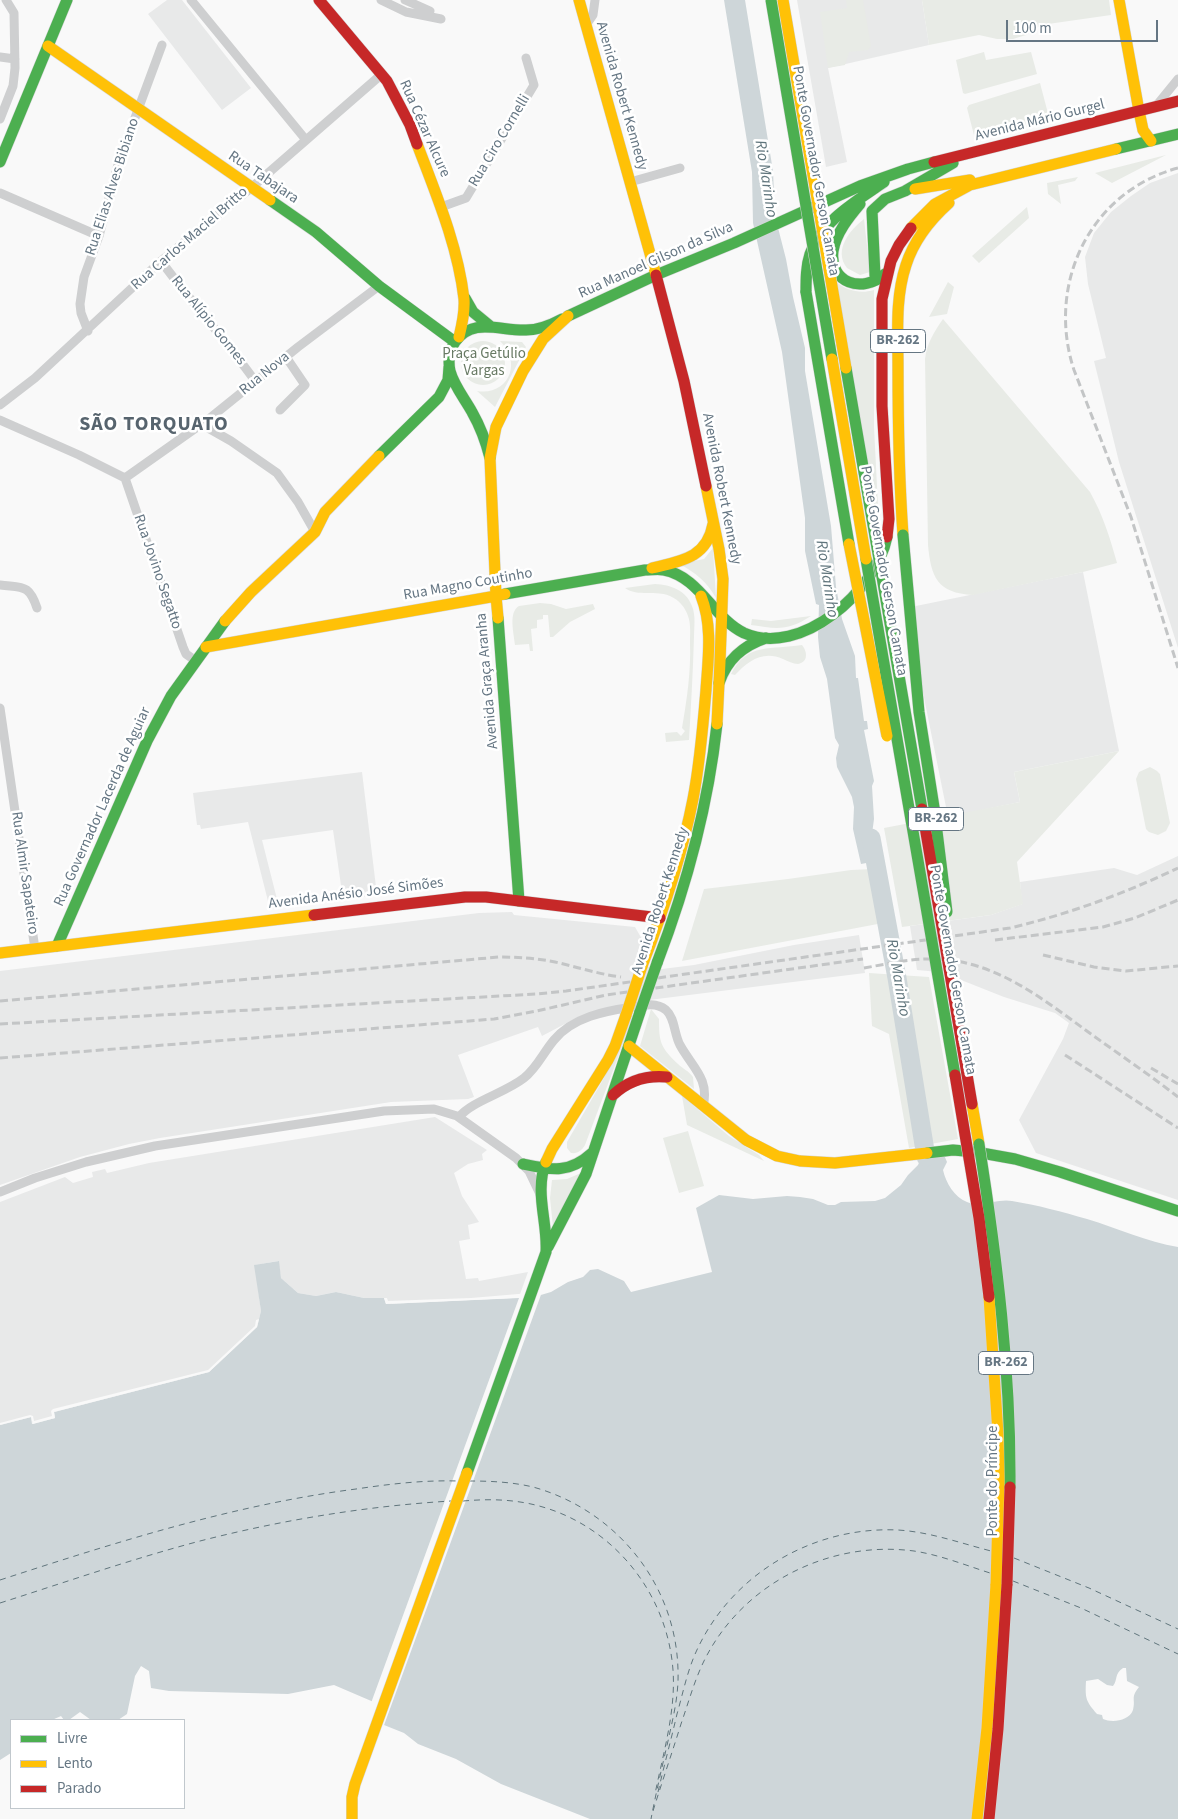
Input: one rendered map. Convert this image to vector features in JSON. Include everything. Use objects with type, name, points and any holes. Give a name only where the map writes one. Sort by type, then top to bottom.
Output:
[{"type":"main road","points":[[0,162],[67,0]]},
{"type":"main road","name":"Rua Cézar Alcure","points":[[319,0],[382,74],[410,126],[441,207],[462,290],[464,311],[457,340]]},
{"type":"main road","name":"Avenida Robert Kennedy","points":[[579,0],[671,325],[686,388],[722,569],[720,683],[711,769],[700,829],[672,925],[611,1096]]},
{"type":"main road","name":"Ponte Governador Gerson Camata","points":[[771,0],[925,906],[973,1145]]},
{"type":"main road","name":"Ponte Governador Gerson Camata","points":[[782,0],[972,1104],[973,1145]]},
{"type":"main road","points":[[1119,0],[1143,130],[1151,141]]},
{"type":"main road","name":"Rua Tabajara","points":[[48,46],[316,232],[379,286],[457,340]]},
{"type":"main road","name":"Avenida Mário Gurgel","points":[[908,169],[1178,101]]},
{"type":"main road","name":"BR-262","points":[[972,1104],[934,807],[919,712],[903,535],[898,437],[898,302],[903,276],[912,250],[919,237],[938,214],[960,194],[984,181],[1178,134]]},
{"type":"main road","points":[[884,275],[875,276],[872,211],[882,201],[905,191],[969,154]]},
{"type":"main road","name":"BR-262","points":[[908,169],[886,181],[838,214],[823,230],[816,239],[808,260],[806,292],[866,636],[925,906]]},
{"type":"main road","name":"Rua Manoel Gilson da Silva","points":[[490,458],[496,427],[523,371],[543,339],[567,317],[656,275],[734,243],[860,186],[908,169]]},
{"type":"main road","points":[[905,191],[961,180],[999,178]]},
{"type":"main road","points":[[720,683],[726,667],[736,653],[751,644],[767,638],[789,635],[812,627],[834,614],[856,596],[879,562],[888,530],[884,441],[882,313],[884,275],[904,235],[922,214],[945,197],[984,181]]},
{"type":"main road","points":[[868,193],[851,215],[839,236],[833,251],[833,263],[842,278],[852,284],[865,286],[884,275]]},
{"type":"main road","name":"Rua Cézar Alcure","points":[[462,290],[473,312],[490,326]]},
{"type":"main road","points":[[490,458],[480,428],[453,379],[449,367],[450,354],[457,340],[470,329],[490,326],[527,330],[548,326],[567,317]]},
{"type":"main road","name":"Rua Governador Lacerda de Aguiar","points":[[57,946],[146,741],[171,696],[206,647],[251,592],[315,532],[325,512],[340,495],[439,396],[448,380],[449,367]]},
{"type":"main road","name":"Avenida Graça Aranha","points":[[490,458],[496,596],[519,901]]},
{"type":"main road","name":"Rua Magno Coutinho","points":[[206,647],[645,570],[696,555],[708,542],[713,522]]},
{"type":"main road","points":[[645,570],[661,569],[677,573],[696,587],[722,618],[737,630],[767,638]]},
{"type":"main road","name":"Avenida Robert Kennedy","points":[[546,1252],[548,1238],[542,1199],[544,1168],[552,1149],[615,1046],[660,918],[687,826],[695,790],[702,737],[708,661],[706,608],[696,587]]},
{"type":"main road","name":"Avenida Anésio José Simões","points":[[0,953],[452,898],[486,897],[660,918]]},
{"type":"main road","points":[[628,1046],[756,1146],[782,1157],[800,1161],[835,1163],[953,1150],[976,1152],[1015,1159],[1060,1172],[1178,1211]]},
{"type":"main road","points":[[352,1819],[352,1797],[355,1784],[546,1252],[586,1174],[611,1096],[623,1086],[638,1079],[653,1076],[668,1077]]},
{"type":"main road","name":"Ponte do Príncipe","points":[[973,1145],[989,1302],[999,1464],[992,1668],[977,1819]]},
{"type":"main road","name":"Ponte do Príncipe","points":[[973,1145],[990,1216],[1000,1300],[1008,1392],[1010,1464],[1003,1669],[989,1819]]},
{"type":"main road","points":[[523,1164],[557,1170],[570,1168],[582,1162],[592,1153]]},
{"type":"main road","points":[[352,1797],[358,1819]]},
{"type":"street","points":[[0,118],[13,86],[15,60],[14,13],[6,0]]},
{"type":"street","points":[[191,0],[306,140]]},
{"type":"street","points":[[381,0],[406,12],[441,19]]},
{"type":"street","points":[[405,0],[430,11]]},
{"type":"street","points":[[586,25],[593,15],[595,0]]},
{"type":"street","name":"Rua Elias Alves Bibiano","points":[[88,331],[81,313],[80,294],[88,263],[99,236],[119,161],[162,45]]},
{"type":"street","points":[[0,57],[15,60]]},
{"type":"street","name":"Rua Ciro Cornelli","points":[[441,207],[466,198],[534,85],[526,58]]},
{"type":"street","name":"Rua Carlos Maciel Britto","points":[[0,405],[35,378],[88,331],[161,261],[251,188],[382,74]]},
{"type":"street","points":[[1156,107],[1178,79]]},
{"type":"street","points":[[630,182],[680,168]]},
{"type":"street","points":[[0,193],[99,236]]},
{"type":"street","name":"Rua Alípio Gomes","points":[[161,261],[192,303],[233,350],[255,381]]},
{"type":"street","name":"Rua Nova","points":[[125,478],[201,424],[379,286]]},
{"type":"street","points":[[280,410],[305,385],[286,357]]},
{"type":"street","points":[[0,420],[79,455],[125,478]]},
{"type":"street","points":[[201,424],[231,441],[277,473],[298,502],[315,532]]},
{"type":"street","name":"Rua Jovino Segatto","points":[[125,478],[183,647],[186,654],[196,661]]},
{"type":"street","points":[[0,585],[27,590],[32,595],[37,608]]},
{"type":"street","name":"Rua Almir Sapateiro","points":[[0,708],[35,949]]},
{"type":"street","points":[[459,1117],[467,1109],[508,1089],[528,1075],[535,1068],[554,1039],[572,1024],[603,1012],[650,1005],[659,1006],[670,1016],[677,1040],[704,1082],[706,1092],[703,1106]]},
{"type":"street","points":[[0,1192],[35,1178],[86,1162],[155,1146],[384,1111],[434,1109],[459,1117],[523,1164],[534,1179],[542,1199]]},
{"type":"shaded area","points":[[167,0],[182,0],[251,88],[222,110],[148,14]]},
{"type":"shaded area","points":[[797,0],[922,0],[929,45],[828,68],[847,162],[826,167]]},
{"type":"shaded area","points":[[1178,173],[1178,648],[1119,462],[1094,361],[1106,358],[1088,284],[1085,257],[1094,233],[1111,212],[1150,183]]},
{"type":"shaded area","points":[[1083,572],[1119,751],[1014,772],[1020,802],[948,817],[906,608]]},
{"type":"shaded area","points":[[362,772],[377,895],[343,899],[333,830],[262,840],[279,907],[270,909],[248,822],[201,829],[200,825],[197,825],[193,793]]},
{"type":"shaded area","points":[[1178,856],[1178,1200],[1036,1153],[1019,1120],[1063,1039],[1069,1023],[1055,1013],[1004,997],[951,976],[939,972],[917,970],[910,926],[991,915],[1022,904],[1020,882],[1114,868],[1137,875]]},
{"type":"shaded area","points":[[512,912],[514,915],[635,927],[643,941],[635,965],[662,969],[694,965],[794,945],[859,935],[865,973],[641,1001],[578,1017],[542,1036],[538,1027],[458,1055],[474,1097],[468,1099],[391,1102],[160,1138],[80,1157],[0,1185],[0,971],[479,913]]},
{"type":"shaded area","points":[[435,1117],[487,1150],[482,1154],[483,1160],[468,1164],[454,1173],[462,1196],[479,1222],[468,1225],[470,1239],[459,1241],[466,1279],[478,1278],[479,1281],[528,1272],[519,1297],[386,1304],[384,1298],[364,1298],[336,1292],[316,1296],[298,1293],[281,1278],[278,1261],[255,1265],[261,1311],[257,1327],[209,1372],[54,1412],[55,1418],[33,1424],[31,1417],[0,1425],[0,1202],[65,1177],[73,1183],[93,1177],[92,1172],[105,1169],[107,1173],[149,1163]]},
{"type":"green space","points":[[846,0],[863,0],[871,46],[868,50],[849,52],[845,65],[828,68],[820,12],[847,8]]},
{"type":"green space","points":[[922,0],[1109,0],[1111,15],[1041,25],[1026,35],[1013,39],[997,39],[979,35],[929,45]]},
{"type":"green space","points":[[984,52],[986,60],[1031,52],[1037,74],[965,94],[963,93],[956,60]]},
{"type":"green space","points":[[1040,83],[1050,121],[975,139],[967,108],[969,105]]},
{"type":"green space","points":[[1166,155],[1112,183],[1095,173]]},
{"type":"green space","points":[[1078,177],[1075,181],[1058,185],[1061,204],[1048,194],[1047,183]]},
{"type":"green space","points":[[1027,207],[1029,218],[979,263],[972,256]]},
{"type":"green space","points":[[864,219],[870,272],[860,275],[847,268],[842,254],[845,241],[853,229]]},
{"type":"green space","points":[[836,282],[854,291],[874,290],[874,427],[879,526]]},
{"type":"green space","points":[[948,282],[954,287],[947,314],[929,317]]},
{"type":"green space","points":[[943,319],[1090,492],[1106,527],[1117,563],[973,595],[951,591],[938,581],[931,566],[928,545],[925,359],[931,338]]},
{"type":"green space","name":"Praça Getúlio Vargas","points":[[483,341],[495,345],[501,351],[505,363],[501,375],[495,381],[483,385],[471,381],[465,375],[461,363],[465,351],[471,345]]},
{"type":"green space","name":"Praça Getúlio Vargas","points":[[500,341],[522,342],[526,347],[495,407],[477,391],[488,391],[497,388],[509,376],[511,368],[510,359],[507,350]]},
{"type":"green space","points":[[713,548],[716,598],[700,578],[679,564],[704,559]]},
{"type":"green space","points":[[655,584],[672,587],[682,592],[693,610],[693,676],[689,740],[666,742],[665,733],[677,732],[681,736],[685,731],[682,728],[690,654],[690,626],[687,613],[679,602],[670,596],[659,593],[635,592],[625,588]]},
{"type":"green space","points":[[540,603],[566,609],[593,604],[595,609],[570,622],[553,637],[550,637],[548,615],[543,615],[543,619],[537,620],[537,628],[531,629],[533,651],[530,651],[529,644],[515,645],[512,624],[514,613],[519,606]]},
{"type":"green space","points":[[811,616],[796,624],[782,628],[751,625],[752,619],[771,621]]},
{"type":"green space","points":[[802,645],[806,656],[802,663],[794,664],[776,657],[762,656],[745,665],[735,675],[731,674],[737,664],[753,652],[761,649]]},
{"type":"green space","points":[[1119,751],[1017,862],[1023,904],[991,915],[902,927],[884,828],[1020,802],[1014,772]]},
{"type":"green space","points":[[1150,767],[1160,774],[1170,823],[1166,831],[1158,835],[1146,829],[1136,779],[1139,772]]},
{"type":"green space","points":[[873,869],[883,923],[682,961],[704,889],[851,870]]},
{"type":"green space","points":[[869,973],[929,977],[958,1139],[909,1148],[889,1034],[872,1026]]},
{"type":"green space","points":[[651,1009],[659,1019],[660,1039],[664,1048],[693,1077],[694,1089],[640,1046]]},
{"type":"green space","points":[[632,1015],[634,1015],[585,1145],[580,1151],[571,1153],[567,1148],[567,1142],[604,1078]]},
{"type":"green space","points":[[682,1096],[729,1136],[759,1155],[764,1161],[687,1125]]},
{"type":"green space","points":[[688,1131],[704,1186],[679,1193],[663,1138]]},
{"type":"green space","points":[[581,1173],[553,1227],[550,1198],[552,1180],[567,1179]]},
{"type":"water","name":"Rio Marinho","points":[[724,0],[745,0],[773,171],[775,216],[805,348],[805,371],[831,526],[836,587],[842,619],[855,656],[856,678],[858,678],[864,721],[867,721],[868,729],[864,730],[874,781],[872,786],[874,819],[872,834],[877,861],[861,864],[853,829],[854,807],[852,797],[837,767],[836,758],[839,745],[835,738],[827,679],[820,657],[818,637],[819,605],[816,604],[805,551],[805,518],[782,352],[753,223],[752,172]]},
{"type":"water","points":[[944,1155],[947,1162],[943,1170],[948,1185],[958,1197],[973,1204],[1007,1200],[1031,1205],[1087,1219],[1143,1238],[1178,1247],[1178,1819],[590,1819],[501,1784],[456,1759],[418,1744],[404,1733],[379,1723],[376,1703],[334,1685],[288,1694],[169,1691],[151,1688],[149,1671],[141,1666],[135,1676],[127,1714],[120,1719],[90,1719],[80,1712],[70,1719],[63,1719],[61,1716],[54,1719],[10,1719],[10,1754],[0,1760],[0,1425],[31,1417],[32,1424],[55,1418],[54,1412],[209,1372],[257,1327],[261,1311],[254,1265],[279,1261],[281,1278],[298,1293],[316,1296],[336,1292],[364,1298],[384,1298],[386,1304],[534,1297],[551,1292],[568,1282],[583,1277],[590,1270],[598,1269],[624,1281],[631,1292],[712,1272],[696,1208],[719,1195],[753,1199],[787,1196],[800,1197],[813,1199],[828,1205],[835,1205],[841,1202],[875,1201],[885,1198],[901,1185],[918,1165],[921,1158]],"holes":[[[1123,1668],[1126,1668],[1127,1681],[1139,1687],[1134,1696],[1134,1706],[1131,1714],[1120,1720],[1111,1721],[1103,1719],[1102,1715],[1097,1714],[1088,1703],[1086,1681],[1098,1679],[1107,1685],[1113,1686],[1118,1672]]]},
{"type":"pier","points":[[542,1292],[383,1728],[376,1724],[374,1704],[371,1703],[519,1298],[386,1304],[384,1298],[387,1298],[388,1301],[471,1298]]},
{"type":"pier","points":[[259,1319],[257,1327],[209,1372],[54,1412],[55,1418],[33,1424],[31,1417],[0,1425],[0,1423],[30,1415],[33,1416],[34,1421],[52,1416],[51,1411],[53,1409],[208,1370],[255,1326],[256,1320]]},
{"type":"waterway","name":"Rio Marinho","points":[[871,838],[897,978],[926,1157]]},
{"type":"ferry route","points":[[0,1580],[176,1526],[265,1505],[310,1496],[381,1486],[419,1482],[458,1481]]},
{"type":"ferry route","points":[[469,1481],[525,1485],[563,1498],[590,1513],[615,1532],[636,1555],[653,1580],[666,1608],[675,1638],[678,1679],[674,1715],[651,1819]]},
{"type":"ferry route","points":[[0,1603],[149,1555],[231,1533],[293,1520],[356,1510],[451,1501]]},
{"type":"ferry route","points":[[463,1501],[514,1501],[559,1513],[585,1526],[609,1543],[629,1563],[646,1587],[659,1613],[668,1641],[673,1670],[671,1717],[655,1794]]},
{"type":"ferry route","points":[[658,1792],[685,1683],[696,1652],[711,1624],[730,1599],[753,1578],[778,1560],[806,1546],[836,1536],[866,1531],[898,1530],[922,1533],[991,1551]]},
{"type":"ferry route","points":[[653,1811],[692,1690],[706,1657],[723,1630],[743,1607],[767,1588],[794,1572],[822,1560],[852,1552],[883,1549],[924,1553],[990,1573]]},
{"type":"ferry route","points":[[1014,1558],[1089,1588],[1178,1629]]},
{"type":"ferry route","points":[[1013,1581],[1081,1608],[1178,1654]]},
{"type":"railway","points":[[1178,168],[1147,180],[1120,198],[1099,220],[1082,246],[1071,275],[1066,306],[1067,338],[1074,370],[1131,517],[1178,668]]},
{"type":"railway","points":[[0,1024],[566,991],[1010,928],[1096,902],[1178,868]]},
{"type":"railway","points":[[995,940],[1103,927],[1135,918],[1178,900]]},
{"type":"railway","points":[[1043,955],[1094,967],[1126,971],[1178,966]]},
{"type":"railway","points":[[0,1001],[499,957],[548,961],[621,977]]},
{"type":"railway","points":[[0,1058],[494,1019],[606,995],[863,959]]},
{"type":"railway","points":[[864,968],[909,960],[936,959],[958,961],[999,975],[1019,984],[1056,1008],[1178,1097]]},
{"type":"railway","points":[[1065,1055],[1178,1128]]},
{"type":"railway","points":[[1151,1068],[1178,1084]]},
{"type":"traffic: fast","points":[[0,162],[67,0]]},
{"type":"traffic: fast","points":[[771,0],[832,359]]},
{"type":"traffic: fast","points":[[1116,149],[1178,134]]},
{"type":"traffic: fast","points":[[568,316],[656,275],[734,243],[860,186],[934,162]]},
{"type":"traffic: fast","points":[[882,278],[875,276],[872,211],[885,199],[905,191],[953,163]]},
{"type":"traffic: fast","points":[[806,292],[806,273],[810,254],[823,231],[841,212],[884,182]]},
{"type":"traffic: fast","points":[[270,200],[316,232],[379,286],[455,342]]},
{"type":"traffic: fast","points":[[860,204],[837,238],[833,251],[833,262],[836,271],[842,278],[857,284],[876,280],[885,274]]},
{"type":"traffic: fast","points":[[806,292],[849,544]]},
{"type":"traffic: fast","points":[[465,298],[473,312],[490,326]]},
{"type":"traffic: fast","points":[[490,458],[478,423],[452,377],[449,360],[453,345],[462,334],[478,327],[531,330],[544,327],[562,319]]},
{"type":"traffic: fast","points":[[379,456],[439,397],[448,380],[449,367]]},
{"type":"traffic: fast","points":[[846,368],[922,809]]},
{"type":"traffic: fast","points":[[903,535],[919,712],[934,807],[947,912]]},
{"type":"traffic: fast","points":[[505,594],[645,570],[664,570],[677,574],[687,581],[697,589],[723,618],[744,633],[766,638],[789,636],[811,628],[833,615],[852,598],[868,578],[880,558],[887,537]]},
{"type":"traffic: fast","points":[[866,559],[955,1075]]},
{"type":"traffic: fast","points":[[498,618],[519,901]]},
{"type":"traffic: fast","points":[[57,946],[147,741],[171,696],[225,621]]},
{"type":"traffic: fast","points":[[719,683],[726,667],[736,655],[757,641],[766,638]]},
{"type":"traffic: fast","points":[[657,963],[678,904],[695,845],[708,785],[717,724]]},
{"type":"traffic: fast","points":[[640,1012],[657,963]]},
{"type":"traffic: fast","points":[[548,1247],[586,1174],[640,1012]]},
{"type":"traffic: fast","points":[[979,1144],[1002,1315],[1008,1401],[1010,1487]]},
{"type":"traffic: fast","points":[[927,1153],[953,1150],[1015,1159],[1178,1211]]},
{"type":"traffic: fast","points":[[523,1164],[560,1169],[576,1164],[592,1153]]},
{"type":"traffic: fast","points":[[467,1473],[546,1252],[541,1196],[541,1184],[546,1162]]},
{"type":"traffic: slow","points":[[579,0],[656,275]]},
{"type":"traffic: slow","points":[[783,0],[846,368]]},
{"type":"traffic: slow","points":[[1119,0],[1139,111]]},
{"type":"traffic: slow","points":[[48,46],[270,200]]},
{"type":"traffic: slow","points":[[1139,111],[1143,130],[1151,141]]},
{"type":"traffic: slow","points":[[417,144],[432,182],[457,259],[464,299],[459,337]]},
{"type":"traffic: slow","points":[[911,228],[935,204],[970,185],[1116,149]]},
{"type":"traffic: slow","points":[[915,189],[970,180]]},
{"type":"traffic: slow","points":[[903,535],[898,409],[900,290],[902,277],[913,247],[929,223],[949,203]]},
{"type":"traffic: slow","points":[[505,594],[496,596],[490,458],[496,427],[523,371],[543,339],[568,316]]},
{"type":"traffic: slow","points":[[832,359],[866,559]]},
{"type":"traffic: slow","points":[[225,621],[251,592],[315,532],[325,512],[379,456]]},
{"type":"traffic: slow","points":[[706,486],[723,579],[717,724]]},
{"type":"traffic: slow","points":[[652,568],[682,560],[699,551],[710,535],[713,524]]},
{"type":"traffic: slow","points":[[849,544],[887,736]]},
{"type":"traffic: slow","points":[[206,647],[496,596],[498,618]]},
{"type":"traffic: slow","points":[[642,966],[678,863],[689,820],[695,785],[702,731],[708,655],[707,619],[701,596]]},
{"type":"traffic: slow","points":[[0,953],[314,915]]},
{"type":"traffic: slow","points":[[626,1015],[642,966]]},
{"type":"traffic: slow","points":[[546,1162],[552,1149],[608,1060],[626,1015]]},
{"type":"traffic: slow","points":[[629,1046],[746,1140],[777,1156],[800,1161],[835,1163],[927,1153]]},
{"type":"traffic: slow","points":[[972,1104],[979,1144]]},
{"type":"traffic: slow","points":[[989,1297],[998,1434],[999,1480],[996,1584]]},
{"type":"traffic: slow","points":[[352,1819],[352,1797],[355,1784],[467,1473]]},
{"type":"traffic: slow","points":[[977,1819],[987,1728],[996,1584]]},
{"type":"traffic: jam","points":[[319,0],[387,81],[410,125],[417,144]]},
{"type":"traffic: jam","points":[[934,162],[1178,101]]},
{"type":"traffic: jam","points":[[887,537],[889,519],[882,406],[882,299],[891,261],[911,228]]},
{"type":"traffic: jam","points":[[656,275],[684,381],[706,486]]},
{"type":"traffic: jam","points":[[922,809],[972,1104]]},
{"type":"traffic: jam","points":[[314,915],[465,897],[486,897],[660,918]]},
{"type":"traffic: jam","points":[[955,1075],[979,1218],[989,1297]]},
{"type":"traffic: jam","points":[[613,1095],[632,1082],[645,1078],[667,1077]]},
{"type":"traffic: jam","points":[[1007,1584],[1010,1487]]},
{"type":"traffic: jam","points":[[989,1819],[998,1729],[1007,1584]]},
{"type":"district","name":"SÃO TORQUATO","points":[[154,426]]}]
